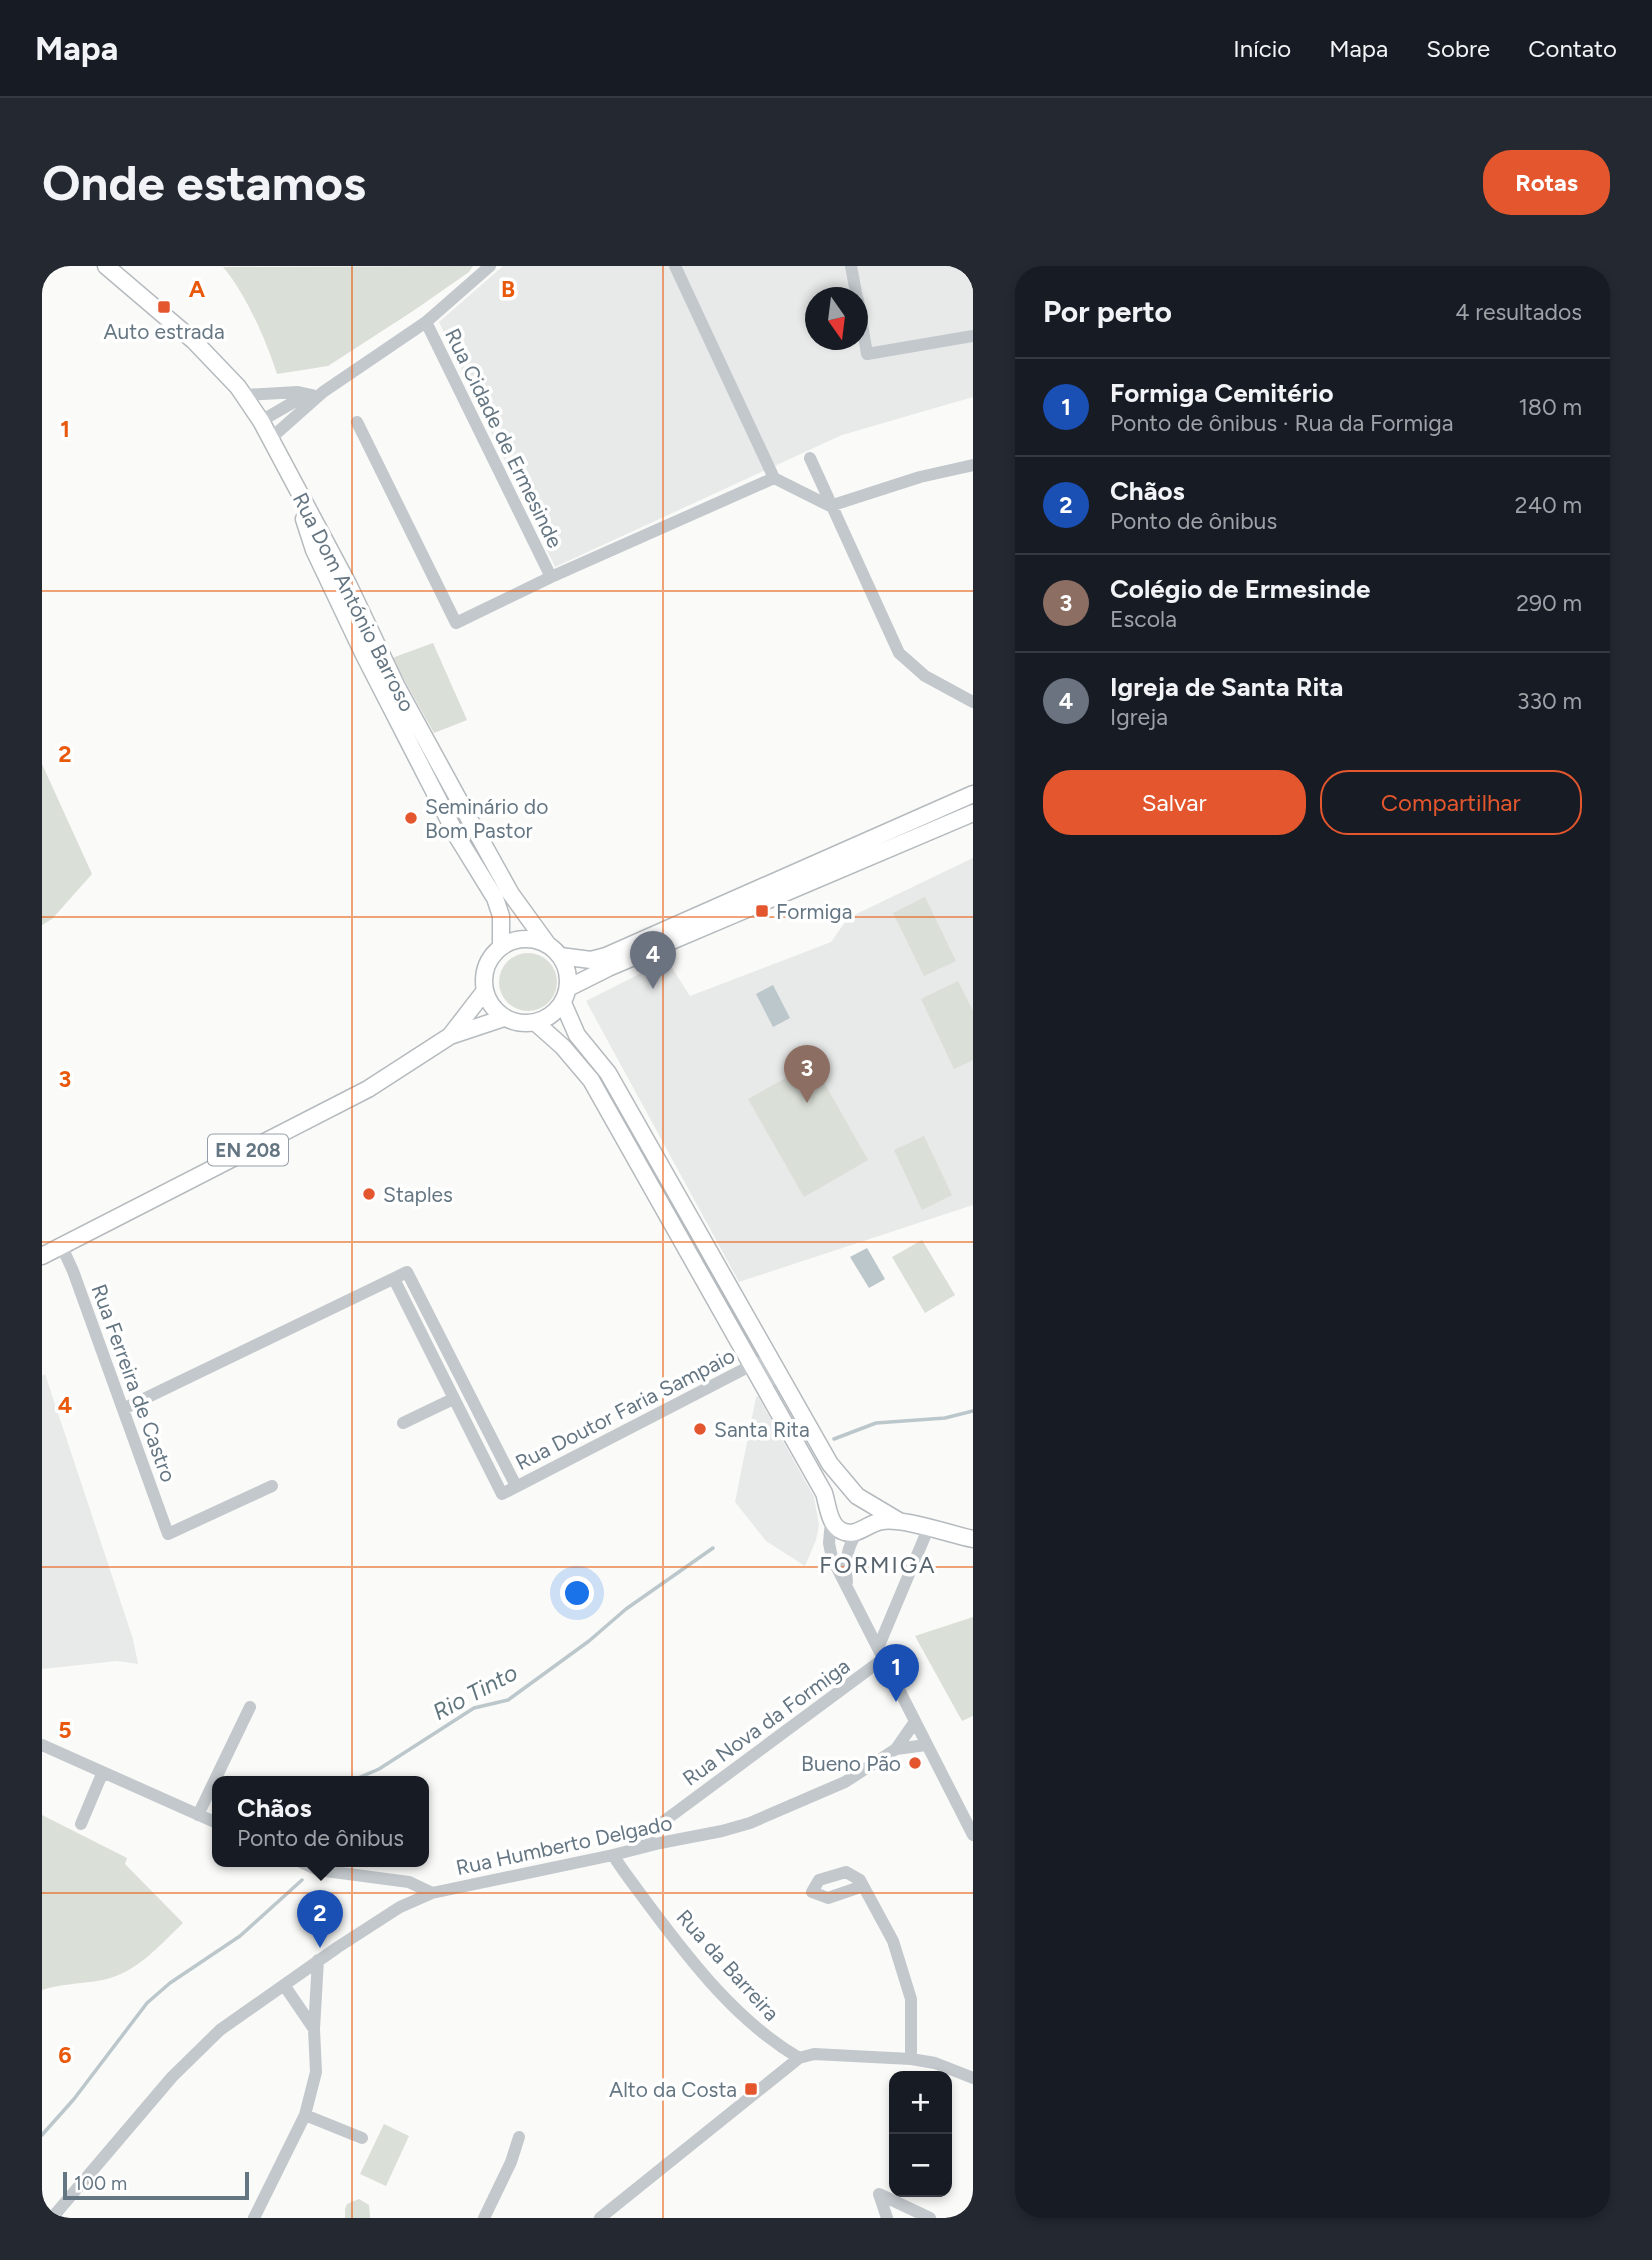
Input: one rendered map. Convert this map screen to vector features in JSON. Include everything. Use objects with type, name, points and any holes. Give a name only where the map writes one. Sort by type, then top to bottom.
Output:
[{"type":"main road","points":[[106,266],[194,341],[243,395],[261,421],[293,483]]},
{"type":"main road","name":"Rua Dom António Barroso","points":[[293,483],[314,550],[364,655],[458,838],[495,898],[501,916],[501,947]]},
{"type":"main road","name":"Rua Dom António Barroso","points":[[293,483],[348,584],[396,685],[461,804],[516,901],[554,950]]},
{"type":"main road","points":[[504,1018],[491,1007],[485,992],[484,975],[489,959],[501,947],[516,940],[532,939],[554,950],[591,960],[606,956],[973,794]]},
{"type":"main road","points":[[973,813],[608,968],[565,995],[551,1016],[536,1023],[563,1047],[591,1080],[824,1493],[831,1517],[839,1530],[845,1533],[861,1530],[881,1521],[904,1523],[973,1539]]},
{"type":"main road","points":[[554,950],[568,971],[565,995],[578,1035],[608,1073],[830,1464],[869,1510],[869,1517],[861,1530]]},
{"type":"main road","name":"EN 208","points":[[450,1036],[485,992]]},
{"type":"main road","name":"EN 208","points":[[42,1256],[368,1089],[450,1036],[504,1018],[519,1024],[536,1023]]},
{"type":"main road","points":[[831,1517],[831,1508],[845,1495],[860,1498],[904,1523]]},
{"type":"street","points":[[270,439],[318,394],[426,322],[490,266]]},
{"type":"street","points":[[675,266],[774,478],[830,506],[920,477],[973,465]]},
{"type":"street","points":[[851,266],[855,287]]},
{"type":"street","name":"Rua Cidade de Ermesinde","points":[[426,322],[551,577],[774,478]]},
{"type":"street","points":[[866,350],[867,354],[973,336]]},
{"type":"street","points":[[243,395],[318,394]]},
{"type":"street","points":[[261,421],[292,403],[318,394]]},
{"type":"street","points":[[357,422],[456,623],[551,577]]},
{"type":"street","points":[[810,458],[899,653],[925,676],[973,702]]},
{"type":"street","name":"Rua Ferreira de Castro","points":[[62,1247],[168,1534],[272,1486]]},
{"type":"street","name":"Rua Doutor Faria Sampaio","points":[[516,1486],[407,1272],[394,1279],[502,1494],[752,1366]]},
{"type":"street","points":[[123,1409],[394,1279]]},
{"type":"street","points":[[749,1321],[749,1336],[759,1357],[752,1366]]},
{"type":"street","points":[[752,1366],[758,1363],[768,1368],[776,1383],[790,1393]]},
{"type":"street","points":[[403,1423],[453,1399]]},
{"type":"street","points":[[831,1517],[829,1532],[832,1558],[973,1835]]},
{"type":"street","points":[[881,1654],[928,1529]]},
{"type":"street","points":[[850,1592],[846,1575],[847,1555],[853,1538],[861,1530]]},
{"type":"street","name":"Rua Nova da Formiga","points":[[645,1846],[652,1829],[881,1654]]},
{"type":"street","points":[[217,1776],[250,1707]]},
{"type":"street","name":"Rua Humberto Delgado","points":[[52,2218],[172,2077],[220,2030],[318,1961],[400,1908],[432,1893],[722,1831],[760,1819],[845,1782],[896,1749],[914,1723]]},
{"type":"street","points":[[42,1745],[212,1821]]},
{"type":"street","name":"Rua Humberto Delgado","points":[[896,1749],[926,1745]]},
{"type":"street","points":[[81,1824],[102,1774]]},
{"type":"street","points":[[198,1815],[212,1786]]},
{"type":"street","name":"Rua da Barreira","points":[[613,1855],[683,1951],[743,2015],[773,2042],[799,2057]]},
{"type":"street","points":[[312,1867],[409,1882],[432,1893]]},
{"type":"street","points":[[863,1886],[893,1941],[911,1999],[911,2059]]},
{"type":"street","points":[[254,2218],[305,2115],[316,2072],[314,2029],[318,1961]]},
{"type":"street","points":[[284,1985],[314,2029]]},
{"type":"street","points":[[600,2218],[799,2057],[814,2054],[911,2059],[935,2063],[973,2078]]},
{"type":"street","points":[[305,2115],[362,2138]]},
{"type":"street","points":[[484,2218],[511,2162],[519,2137]]},
{"type":"street","points":[[887,2218],[879,2194],[930,2218]]},
{"type":"shaded area","points":[[473,266],[469,272],[413,311],[328,366],[277,374],[240,290],[223,267]]},
{"type":"shaded area","points":[[503,266],[973,266],[973,397],[842,435],[555,567],[439,322]]},
{"type":"shaded area","points":[[433,643],[467,720],[434,733],[392,658]]},
{"type":"shaded area","points":[[42,764],[92,874],[52,919],[42,925]]},
{"type":"shaded area","points":[[973,858],[973,1205],[739,1282],[586,1001],[667,960],[690,996],[831,942],[848,918]]},
{"type":"shaded area","points":[[925,897],[956,961],[924,976],[893,913]]},
{"type":"shaded area","points":[[522,953],[534,953],[549,961],[557,976],[557,988],[549,1003],[534,1011],[522,1011],[507,1003],[499,988],[499,976],[507,961]]},
{"type":"shaded area","points":[[958,981],[973,1011],[973,1060],[954,1069],[921,999]]},
{"type":"shaded area","points":[[773,985],[790,1018],[773,1027],[756,994]]},
{"type":"shaded area","points":[[813,1063],[868,1160],[804,1197],[748,1099]]},
{"type":"shaded area","points":[[924,1136],[952,1195],[922,1210],[894,1150]]},
{"type":"shaded area","points":[[922,1240],[955,1295],[925,1313],[892,1257]]},
{"type":"shaded area","points":[[867,1248],[885,1279],[869,1288],[850,1257]]},
{"type":"shaded area","points":[[45,1374],[133,1639],[138,1664],[117,1661],[42,1669],[42,1376]]},
{"type":"shaded area","points":[[758,1396],[814,1497],[819,1525],[805,1566],[766,1541],[735,1502]]},
{"type":"shaded area","points":[[973,1617],[973,1716],[962,1721],[915,1636]]},
{"type":"shaded area","points":[[42,1815],[127,1858],[125,1864],[183,1923],[155,1951],[134,1967],[110,1978],[42,1990]]},
{"type":"shaded area","points":[[384,2124],[409,2136],[386,2186],[360,2174]]},
{"type":"shaded area","points":[[359,2199],[369,2205],[370,2218],[345,2218],[347,2204]]},
{"type":"waterway","name":"Rio Tinto","points":[[834,1439],[876,1423],[945,1418],[973,1411]]},
{"type":"waterway","name":"Rio Tinto","points":[[363,1776],[379,1769],[474,1708],[508,1700],[589,1641],[626,1609],[713,1548]]},
{"type":"waterway","name":"Rio Tinto","points":[[42,2135],[74,2099],[147,2003],[170,1983],[240,1936],[302,1880]]},
{"type":"place","name":"Auto estrada","points":[[164,307]]},
{"type":"place","name":"Seminário do Bom Pastor","points":[[411,818]]},
{"type":"place","name":"Formiga","points":[[762,911]]},
{"type":"place","name":"Igreja de Santa Rita","points":[[653,989]]},
{"type":"place","name":"Colégio de Ermesinde","points":[[807,1103]]},
{"type":"place","name":"Staples","points":[[369,1194]]},
{"type":"place","name":"Santa Rita","points":[[700,1429]]},
{"type":"place","name":"Formiga Cemitério","points":[[896,1702]]},
{"type":"place","name":"Bueno Pão","points":[[915,1763]]},
{"type":"place","name":"Chãos","points":[[320,1948]]},
{"type":"place","name":"Alto da Costa","points":[[751,2089]]},
{"type":"district","name":"FORMIGA","points":[[878,1565]]}]
